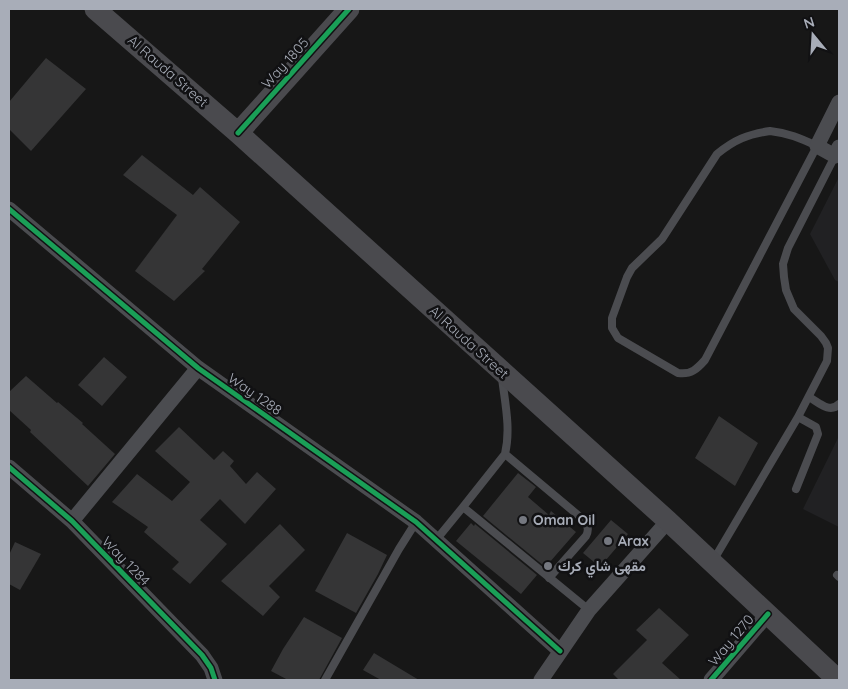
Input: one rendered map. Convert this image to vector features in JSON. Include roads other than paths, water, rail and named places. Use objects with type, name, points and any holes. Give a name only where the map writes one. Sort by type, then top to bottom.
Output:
[{"type":"main road","name":"Al Rauda Street","points":[[95,9],[238,133],[668,521],[838,680]]},
{"type":"main road","name":"Way 1805","points":[[238,133],[349,9]]},
{"type":"street","points":[[837,151],[817,146],[839,102]]},
{"type":"street","name":"Way 1288","points":[[9,209],[198,368],[416,522],[560,651]]},
{"type":"street","points":[[72,522],[198,368]]},
{"type":"street","name":"Way 1284","points":[[9,467],[72,522],[202,655],[211,668],[215,680]]},
{"type":"street","points":[[541,680],[590,610],[668,521]]},
{"type":"street","name":"Way 1270","points":[[711,680],[768,614]]},
{"type":"lane","points":[[770,131],[783,132],[817,146],[705,360],[694,372],[678,374],[618,338],[612,328],[612,318],[627,277],[632,268],[662,239],[717,154],[741,138],[755,133],[770,131]]},
{"type":"lane","points":[[712,562],[798,417],[828,361],[828,348],[821,336],[794,309],[786,290],[783,264],[788,248],[837,151]]},
{"type":"lane","points":[[436,540],[505,454],[508,444],[508,430],[501,371]]},
{"type":"lane","points":[[809,397],[828,408],[836,408],[839,404]]},
{"type":"lane","points":[[796,489],[818,434],[816,427],[798,417]]},
{"type":"lane","points":[[505,454],[588,526],[586,536],[549,578]]},
{"type":"lane","points":[[464,507],[590,610]]},
{"type":"lane","points":[[324,680],[416,522]]},
{"type":"place","name":"Oman Oil","points":[[523,520]]},
{"type":"place","name":"Arax","points":[[608,541]]},
{"type":"place","name":"مقهى شاي كرك","points":[[548,566]]}]
